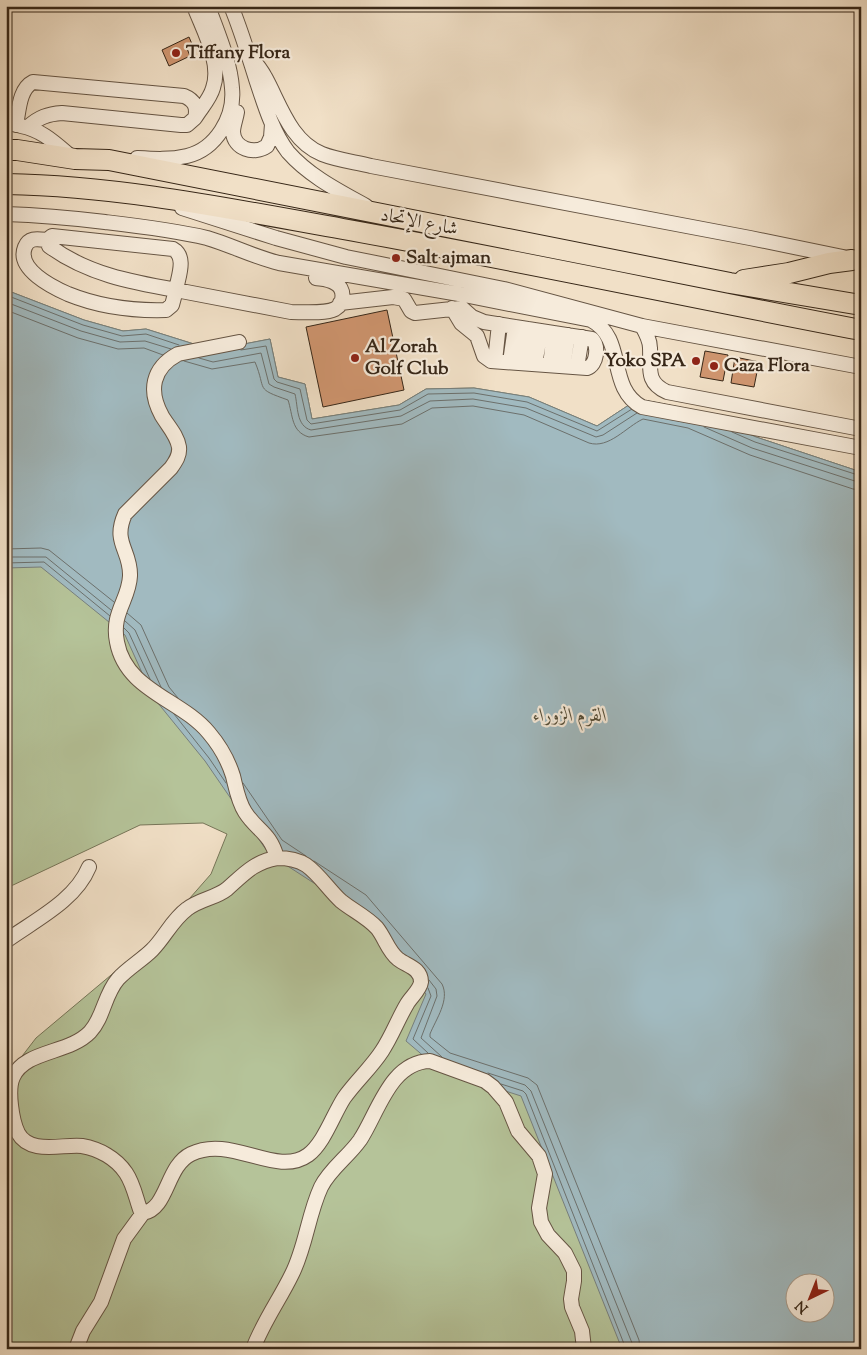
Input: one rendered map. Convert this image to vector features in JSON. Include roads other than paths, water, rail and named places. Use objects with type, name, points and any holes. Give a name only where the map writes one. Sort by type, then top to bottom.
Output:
[{"type":"highway","name":"شارع الإتحاد","points":[[6,150],[75,159],[109,160],[730,283],[861,305]]},
{"type":"highway","name":"شارع الإتحاد","points":[[6,184],[84,188],[146,195],[219,207],[418,243],[861,330]]},
{"type":"highway","points":[[730,283],[789,273],[829,263],[857,260]]},
{"type":"street","points":[[17,126],[56,114],[186,125],[195,118],[213,89],[216,70],[194,6]]},
{"type":"street","points":[[208,6],[231,75],[233,95],[237,107],[233,131],[235,140],[241,147],[254,151],[267,146],[271,137],[272,124]]},
{"type":"street","points":[[235,10],[272,124],[279,138],[299,163],[324,182],[382,215]]},
{"type":"street","points":[[249,55],[265,76],[291,127],[299,138],[321,154],[371,166],[857,260]]},
{"type":"street","points":[[17,126],[25,88],[33,82],[184,96],[189,98],[196,107],[195,118]]},
{"type":"street","points":[[109,160],[133,158],[171,159],[203,149],[222,130],[229,114],[233,95]]},
{"type":"street","points":[[17,126],[46,135],[75,159]]},
{"type":"street","points":[[146,195],[225,222],[319,250],[504,289],[642,326],[861,367]]},
{"type":"street","points":[[6,214],[77,219],[162,230],[209,239],[279,263],[459,304],[472,317],[484,322],[592,338],[596,342],[595,362],[590,368],[487,359],[477,336],[461,323],[459,304],[452,278]]},
{"type":"street","points":[[55,236],[173,249],[180,258],[176,290],[174,302],[166,310],[107,306],[55,287],[32,271],[24,260],[25,246],[29,240],[48,240],[55,236]]},
{"type":"street","points":[[48,240],[47,243],[51,248],[64,256],[88,268],[119,279],[291,312],[334,309],[340,303],[342,292],[335,283],[276,271]]},
{"type":"street","points":[[490,300],[504,289]]},
{"type":"street","points":[[340,303],[393,297],[404,299],[415,313],[485,299],[583,318],[597,323],[611,340],[624,389],[631,400],[642,407],[861,448]]},
{"type":"street","points":[[483,353],[484,322]]},
{"type":"street","points":[[494,361],[499,324]]},
{"type":"street","points":[[642,326],[647,334],[650,346],[652,382],[658,388],[667,392],[861,429]]},
{"type":"street","points":[[650,358],[653,345],[661,330]]},
{"type":"street","points":[[523,363],[548,332]]},
{"type":"street","points":[[523,363],[548,332]]},
{"type":"street","points":[[548,332],[556,366]]},
{"type":"street","points":[[240,342],[178,354],[169,359],[156,375],[154,395],[161,414],[176,439],[179,454],[176,462],[125,514],[121,524],[119,534],[121,545],[129,564],[130,574],[129,585],[118,612],[116,631],[120,655],[134,676],[149,689],[189,714],[217,742],[229,766],[241,804],[252,821],[266,834],[278,858]]},
{"type":"street","points":[[76,1349],[83,1331],[101,1302],[124,1239],[143,1213],[147,1212],[160,1199],[172,1173],[181,1161],[189,1154],[219,1148],[281,1162],[290,1162],[306,1156],[318,1143],[345,1097],[381,1053],[405,1007],[420,986],[419,974],[392,953],[375,926],[340,900],[308,867],[294,860],[278,858],[260,863],[220,893],[205,898],[185,910],[153,949],[118,979],[108,994],[102,1014],[89,1034],[69,1046],[25,1063],[13,1078],[10,1087],[10,1097],[16,1126],[22,1138],[34,1146],[81,1146],[91,1148],[110,1157],[118,1164],[130,1181],[143,1213]]},
{"type":"street","points":[[6,941],[70,895],[81,883],[89,867]]},
{"type":"street","points":[[254,1349],[264,1323],[293,1273],[301,1254],[316,1199],[322,1186],[330,1173],[360,1140],[391,1085],[414,1063],[430,1061],[485,1081],[493,1087],[506,1102],[518,1131],[539,1156],[545,1174],[539,1208],[541,1222],[548,1235],[565,1253],[574,1271],[572,1308],[582,1331],[584,1349]]},
{"type":"water","name":"القرم الزوراء","points":[[6,290],[84,320],[123,331],[146,329],[213,350],[270,339],[278,377],[305,384],[312,419],[399,405],[426,389],[474,388],[529,397],[597,426],[638,399],[694,410],[756,437],[861,472],[861,1349],[622,1349],[521,1096],[440,1070],[406,1041],[426,994],[354,909],[269,854],[205,761],[153,697],[125,635],[41,567],[6,568]]},
{"type":"place","name":"Tiffany Flora","points":[[176,53]]},
{"type":"place","name":"Salt ajman","points":[[396,258]]},
{"type":"place","name":"Al Zorah Golf Club","points":[[355,358]]},
{"type":"place","name":"Yoko SPA","points":[[696,361]]},
{"type":"place","name":"Caza Flora","points":[[714,366]]}]
